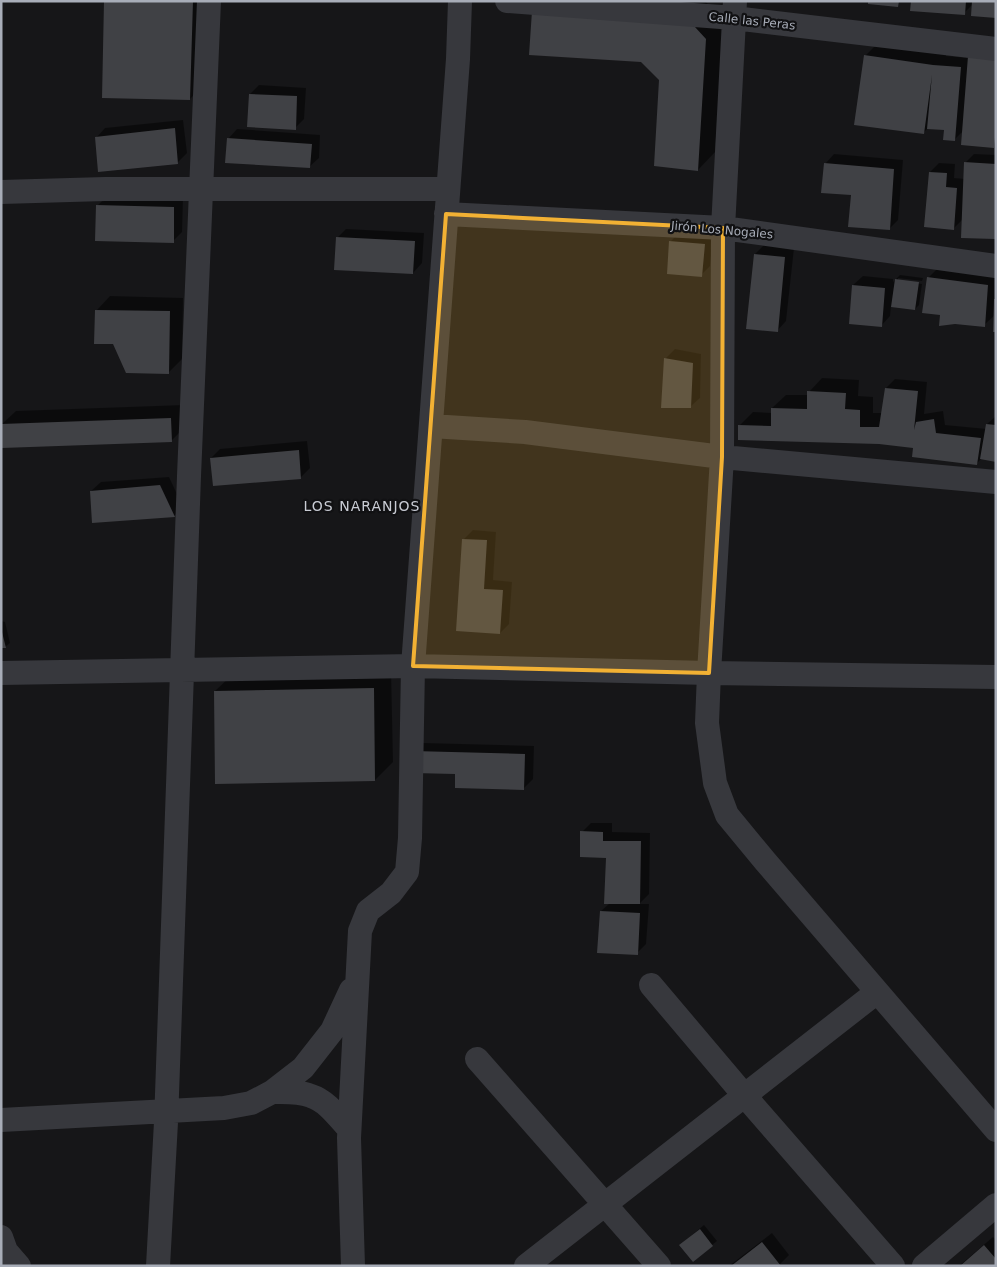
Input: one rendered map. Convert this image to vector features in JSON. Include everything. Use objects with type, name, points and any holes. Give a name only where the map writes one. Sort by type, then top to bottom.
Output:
[{"type":"street","points":[[158,1266],[167,1111],[182,670],[209,1]]},
{"type":"street","points":[[353,1266],[349,1129],[360,931],[368,911],[391,893],[407,872],[410,838],[413,666],[458,59],[460,1]]},
{"type":"street","name":"Calle las Peras","points":[[508,1],[735,10],[996,49]]},
{"type":"street","points":[[735,10],[723,228],[722,457],[707,723],[715,783],[726,815],[996,1130]]},
{"type":"street","points":[[1,192],[106,189],[448,189]]},
{"type":"street","name":"Jirón Los Nogales","points":[[446,214],[723,228],[996,266]]},
{"type":"street","points":[[430,426],[525,432],[722,457],[996,482]]},
{"type":"street","points":[[1,673],[413,666],[996,677]]},
{"type":"street","points":[[1,1120],[224,1108],[251,1103],[272,1092],[304,1068],[332,1031],[357,979]]},
{"type":"street","points":[[651,985],[893,1266]]},
{"type":"street","points":[[526,1266],[877,992]]},
{"type":"street","points":[[477,1060],[659,1266]]},
{"type":"street","points":[[272,1092],[295,1092],[311,1096],[326,1105],[349,1129]]},
{"type":"street","points":[[924,1266],[996,1205]]},
{"type":"street","points":[[1,1237],[6,1251],[19,1266]]},
{"type":"highlighted area","points":[[446,214],[723,228],[722,457],[709,673],[413,666]]},
{"type":"building","points":[[104,1],[193,1],[190,100],[102,98]]},
{"type":"building","points":[[868,1],[899,1],[898,7],[868,4]]},
{"type":"building","points":[[911,1],[966,1],[965,15],[910,11]]},
{"type":"building","points":[[972,1],[996,1],[996,18],[971,16]]},
{"type":"building","points":[[532,11],[684,15],[706,39],[698,171],[654,166],[659,80],[641,62],[529,55]]},
{"type":"building","points":[[864,55],[961,67],[955,141],[943,140],[944,130],[927,129],[932,75],[924,134],[854,125]]},
{"type":"building","points":[[968,56],[996,58],[996,127],[994,148],[961,145]]},
{"type":"building","points":[[249,94],[297,96],[296,130],[247,127]]},
{"type":"building","points":[[175,128],[178,164],[98,172],[95,137]]},
{"type":"building","points":[[227,138],[312,144],[310,168],[225,163]]},
{"type":"building","points":[[964,162],[996,164],[995,239],[961,238]]},
{"type":"building","points":[[824,163],[894,169],[890,230],[848,227],[851,195],[821,193]]},
{"type":"building","points":[[929,172],[947,173],[946,187],[957,188],[954,230],[924,227]]},
{"type":"building","points":[[96,205],[174,207],[174,243],[95,241]]},
{"type":"building","points":[[336,237],[415,241],[413,274],[334,270]]},
{"type":"building","points":[[669,241],[705,244],[702,277],[667,274]]},
{"type":"building","points":[[754,254],[785,257],[778,332],[746,329]]},
{"type":"building","points":[[927,277],[988,285],[985,327],[955,324],[939,326],[940,315],[922,313]]},
{"type":"building","points":[[895,279],[919,282],[915,310],[891,307]]},
{"type":"building","points":[[852,285],[885,288],[882,327],[849,324]]},
{"type":"building","points":[[994,299],[996,299],[996,332],[993,332]]},
{"type":"building","points":[[95,310],[170,311],[169,374],[126,373],[113,344],[94,344]]},
{"type":"building","points":[[664,358],[693,363],[691,408],[661,408]]},
{"type":"building","points":[[885,388],[918,391],[914,430],[916,422],[934,419],[936,433],[981,438],[977,465],[912,457],[913,448],[879,444],[738,440],[738,425],[771,426],[771,408],[807,409],[807,391],[846,393],[845,409],[860,410],[860,427],[879,427]]},
{"type":"building","points":[[171,418],[172,442],[2,448],[1,424]]},
{"type":"building","points":[[986,424],[996,425],[996,462],[980,459]]},
{"type":"building","points":[[299,450],[301,479],[213,486],[210,458]]},
{"type":"building","points":[[160,485],[175,517],[92,523],[90,491]]},
{"type":"building","points":[[462,539],[487,540],[484,589],[503,590],[500,634],[456,631]]},
{"type":"building","points":[[2,632],[6,648],[1,648]]},
{"type":"building","points":[[374,688],[375,781],[215,784],[214,691]]},
{"type":"building","points":[[413,751],[525,754],[524,790],[455,788],[455,774],[413,773]]},
{"type":"building","points":[[580,831],[603,832],[603,841],[641,841],[640,904],[604,904],[606,858],[580,857]]},
{"type":"building","points":[[600,911],[640,913],[638,955],[597,953]]},
{"type":"building","points":[[700,1229],[713,1246],[693,1262],[679,1245]]},
{"type":"building","points":[[762,1242],[781,1266],[731,1266]]},
{"type":"building","points":[[984,1245],[996,1259],[996,1266],[960,1266]]},
{"type":"district","name":"LOS NARANJOS","points":[[362,506]]}]
